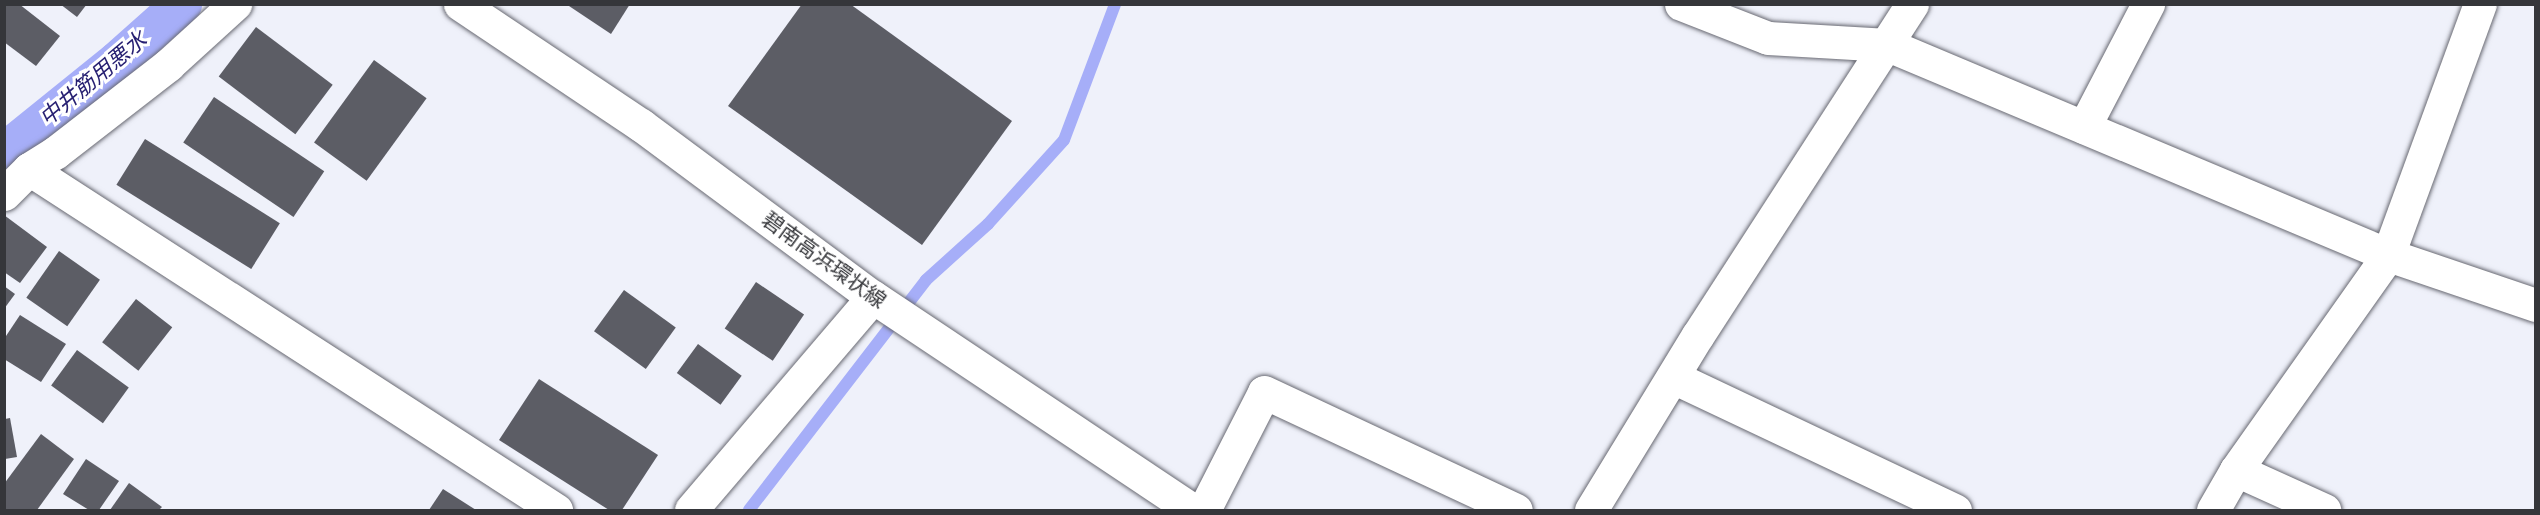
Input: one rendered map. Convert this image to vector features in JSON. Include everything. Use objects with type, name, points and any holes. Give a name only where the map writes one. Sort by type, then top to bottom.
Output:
[{"type":"street","points":[[4,194],[29,169],[56,152],[168,65],[235,4]]},
{"type":"street","name":"碧南高浜環状線","points":[[460,4],[641,125],[875,299],[1192,510]]},
{"type":"street","points":[[1681,4],[1768,38],[1888,45],[2388,255],[2535,305]]},
{"type":"street","points":[[1591,510],[1673,377],[1888,45],[1912,4]]},
{"type":"street","points":[[2084,127],[2148,4]]},
{"type":"street","points":[[2213,510],[2236,470],[2388,255],[2480,4]]},
{"type":"street","points":[[29,169],[555,510]]},
{"type":"street","points":[[691,510],[875,299]]},
{"type":"street","points":[[1673,377],[1955,510]]},
{"type":"street","points":[[1204,510],[1264,392],[1516,510]]},
{"type":"street","points":[[2236,470],[2324,510]]},
{"type":"building","points":[[4,4],[19,4],[60,36],[36,66],[4,42]]},
{"type":"building","points":[[60,4],[87,4],[77,17]]},
{"type":"building","points":[[566,4],[630,4],[611,34]]},
{"type":"building","points":[[802,4],[850,4],[1012,121],[922,245],[728,106]]},
{"type":"building","points":[[256,27],[333,85],[295,134],[219,77]]},
{"type":"building","points":[[374,60],[427,98],[367,181],[314,143]]},
{"type":"building","points":[[214,97],[324,171],[294,217],[183,143]]},
{"type":"building","points":[[145,139],[280,223],[251,269],[116,185]]},
{"type":"building","points":[[4,215],[47,247],[20,283],[4,272]]},
{"type":"building","points":[[59,251],[100,280],[67,326],[26,298]]},
{"type":"building","points":[[756,282],[804,314],[773,361],[725,328]]},
{"type":"building","points":[[4,286],[15,294],[4,309]]},
{"type":"building","points":[[624,290],[676,328],[646,369],[594,331]]},
{"type":"building","points":[[136,299],[172,327],[138,371],[102,342]]},
{"type":"building","points":[[20,315],[66,344],[41,382],[4,359],[4,339]]},
{"type":"building","points":[[698,344],[742,376],[721,405],[677,373]]},
{"type":"building","points":[[77,350],[129,388],[103,423],[51,386]]},
{"type":"building","points":[[539,379],[658,455],[622,510],[609,510],[499,440]]},
{"type":"building","points":[[10,418],[17,457],[5,459],[5,419]]},
{"type":"building","points":[[41,434],[74,459],[37,510],[4,510],[4,484]]},
{"type":"building","points":[[86,459],[119,481],[99,510],[89,510],[63,494]]},
{"type":"building","points":[[129,483],[162,507],[159,510],[110,510]]},
{"type":"building","points":[[443,489],[476,510],[429,510]]},
{"type":"waterway","name":"中井筋用悪水","points":[[4,153],[118,61],[182,4]]},
{"type":"waterway","points":[[749,510],[926,280],[988,224],[1064,140],[1115,4]]}]
